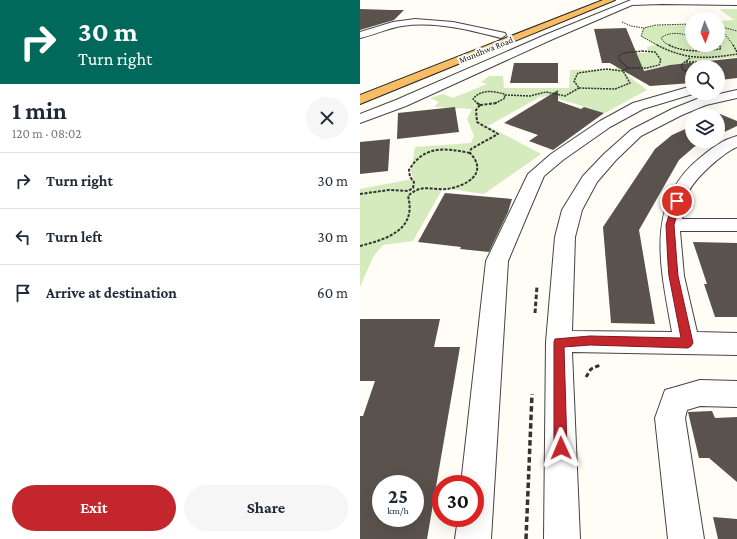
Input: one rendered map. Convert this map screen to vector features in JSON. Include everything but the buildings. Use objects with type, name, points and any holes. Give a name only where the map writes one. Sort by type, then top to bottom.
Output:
[{"type":"highway","name":"Mundhwa Road","points":[[360,90],[595,0]]},
{"type":"highway","name":"Mundhwa Road","points":[[360,100],[611,0]]},
{"type":"highway","points":[[406,72],[418,77]]},
{"type":"street","points":[[360,119],[548,37],[631,3],[662,1],[737,2]]},
{"type":"street","points":[[374,21],[403,23],[414,22],[472,28],[501,35]]},
{"type":"street","points":[[360,35],[403,23]]},
{"type":"street","points":[[473,539],[497,261],[519,211],[537,174],[558,157],[605,124],[638,106],[685,92]]},
{"type":"street","points":[[562,539],[559,342],[566,237],[572,210],[589,180],[610,157],[636,133],[677,112],[702,102],[737,94]]},
{"type":"street","points":[[688,343],[674,276],[670,225],[680,190],[700,166],[725,146],[737,141]]},
{"type":"street","points":[[670,225],[737,225]]},
{"type":"street","points":[[559,342],[590,341],[737,344]]},
{"type":"street","points":[[686,539],[670,418],[675,400],[700,393],[737,394]]},
{"type":"path","points":[[685,24],[644,28],[641,36],[672,54],[690,58],[716,58],[737,53],[734,46],[725,34]]},
{"type":"path","points":[[725,28],[737,31]]},
{"type":"path","points":[[685,34],[678,33],[662,36],[661,38],[666,44],[685,49]]},
{"type":"path","points":[[579,88],[574,80],[578,72],[598,70],[623,71],[628,68],[659,65],[660,60],[655,52],[623,53],[620,56],[620,61],[628,68]]},
{"type":"path","points":[[685,62],[681,67],[685,71]]},
{"type":"path","points":[[505,95],[505,98],[501,102],[495,104],[480,105],[473,99],[481,92],[494,91],[505,95],[530,96],[536,93],[546,92],[565,96],[579,88],[615,89],[630,83],[623,71]]},
{"type":"path","points":[[470,153],[471,149],[498,134],[477,122],[476,110],[480,105]]},
{"type":"path","points":[[360,194],[389,190],[408,191],[413,188],[414,182],[410,176],[409,170],[420,156],[430,152],[448,151],[470,153]]},
{"type":"path","points":[[360,246],[386,237],[406,224],[409,218],[408,196],[414,191],[422,188],[447,189],[470,180],[478,171],[478,166],[470,153]]},
{"type":"path","points":[[584,381],[591,369],[603,364]]},
{"type":"green space","points":[[719,9],[737,9],[737,57],[707,60],[685,60],[685,73],[663,66],[626,74],[647,90],[605,113],[549,96],[540,97],[488,126],[541,154],[484,194],[443,188],[413,241],[383,245],[373,257],[360,287],[360,189],[413,179],[411,171],[415,147],[471,143],[474,136],[467,119],[472,109],[434,107],[439,102],[430,98],[443,94],[453,98],[487,84],[481,82],[489,76],[503,76],[504,88],[569,88],[570,70],[616,69],[615,53],[649,53],[647,47],[655,45],[641,36],[643,27],[685,24],[685,52],[725,52],[725,21],[734,20]]},
{"type":"route","points":[[561,448],[559,342],[590,341],[688,343],[672,264],[670,225],[677,201]]}]
